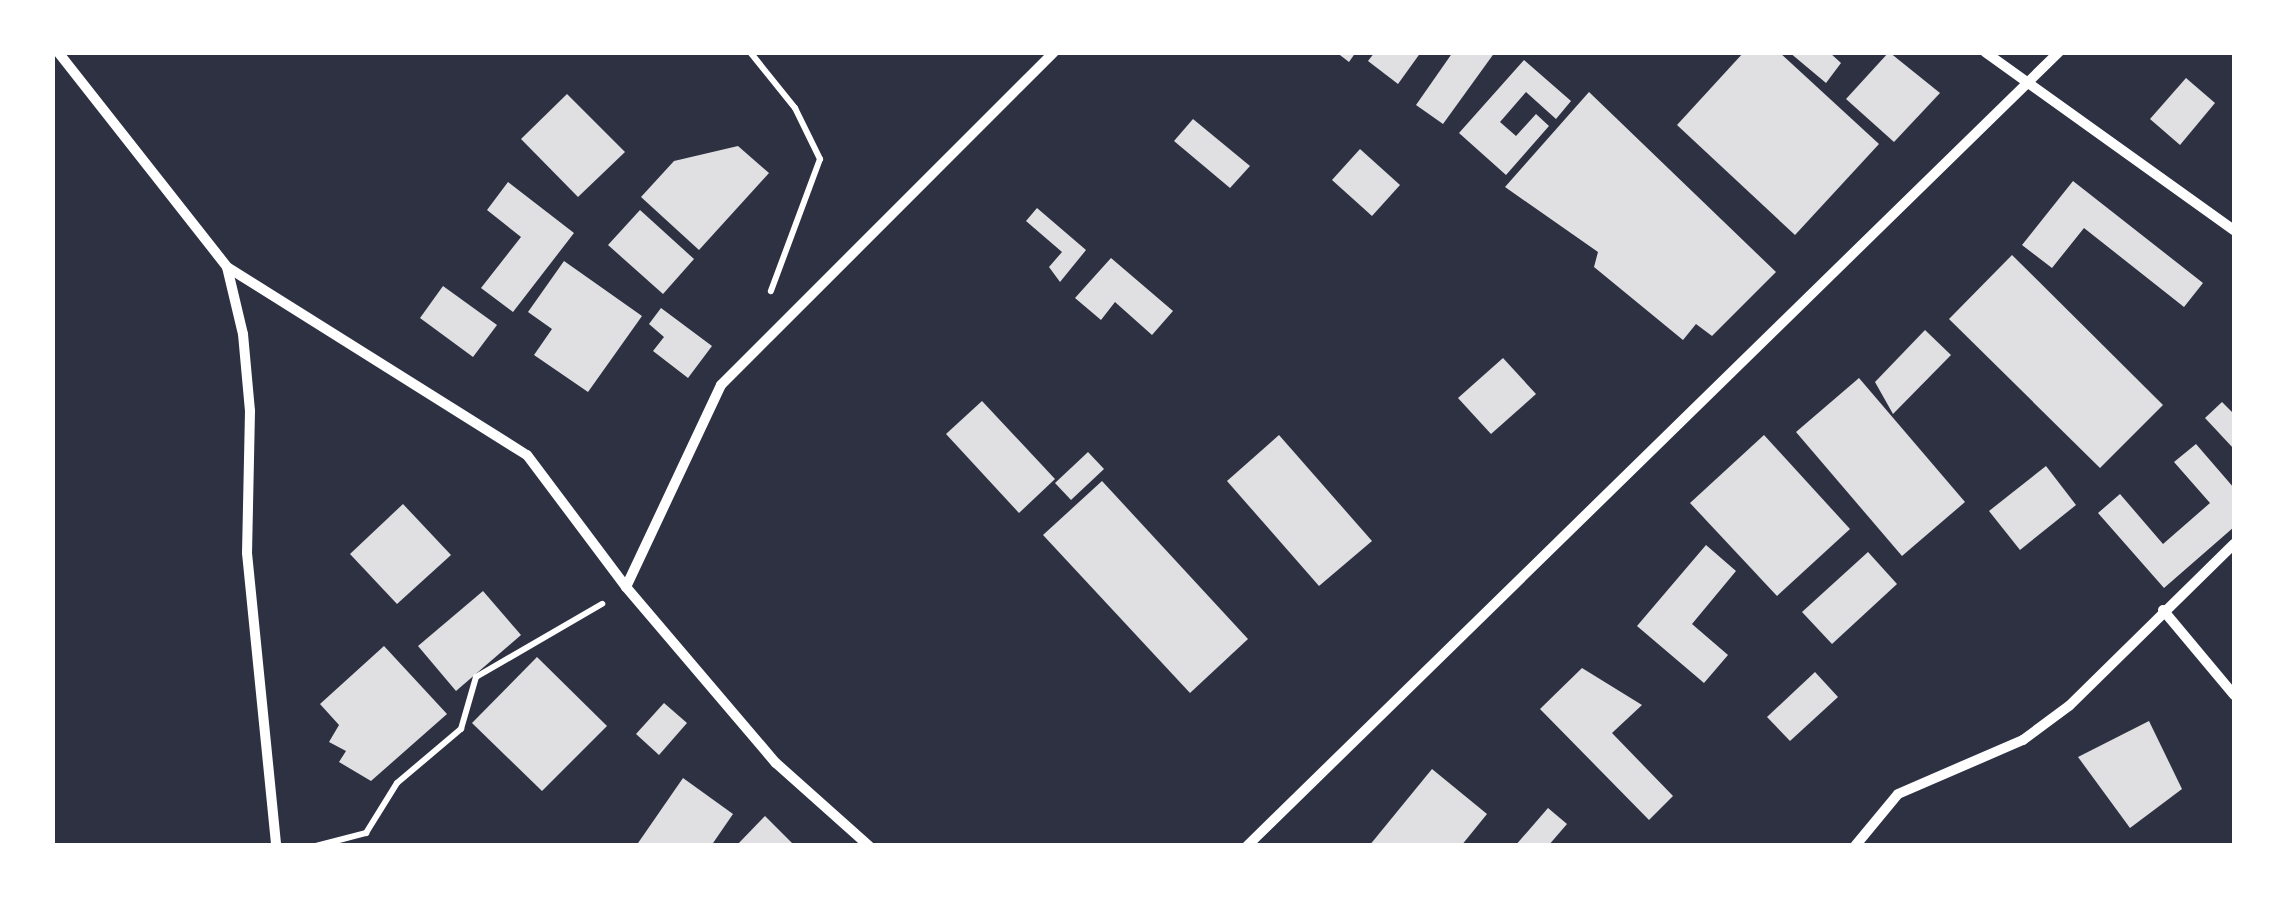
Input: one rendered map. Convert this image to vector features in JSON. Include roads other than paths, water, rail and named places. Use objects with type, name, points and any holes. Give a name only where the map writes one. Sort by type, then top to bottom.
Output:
[{"type":"street","points":[[58,52],[227,267],[527,455],[626,587],[776,763],[869,846]]},
{"type":"street","points":[[626,587],[721,385],[1054,52]]},
{"type":"street","points":[[1985,52],[2024,86],[2234,230]]},
{"type":"street","points":[[1247,846],[2059,52]]},
{"type":"street","points":[[227,267],[243,334],[250,411],[246,553],[276,846]]},
{"type":"street","points":[[1855,846],[1898,794],[2023,740],[2068,706],[2234,544]]},
{"type":"street","points":[[2163,610],[2234,694]]}]
